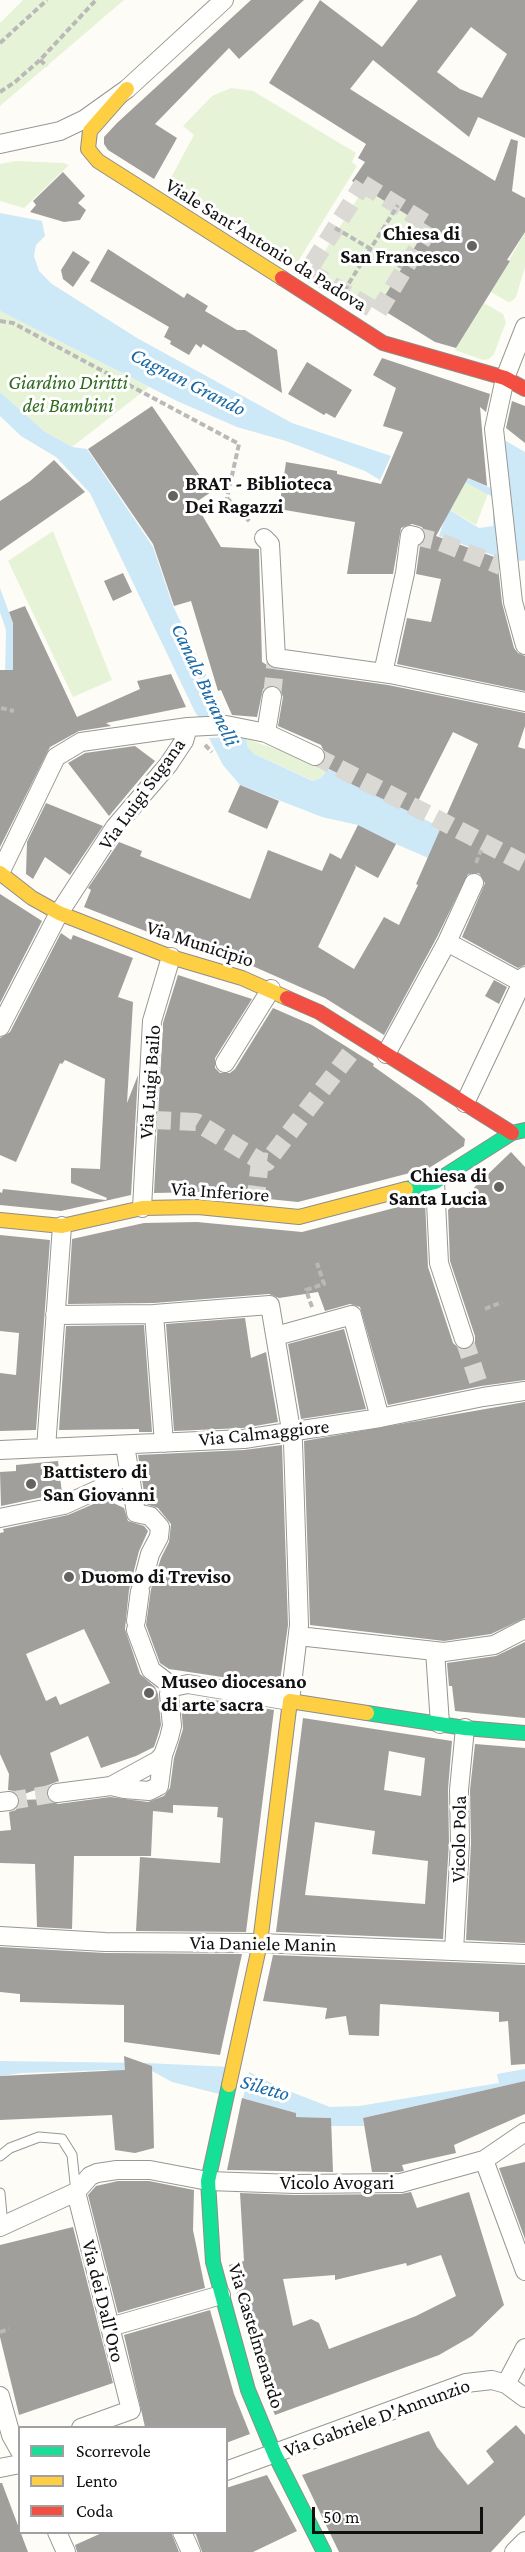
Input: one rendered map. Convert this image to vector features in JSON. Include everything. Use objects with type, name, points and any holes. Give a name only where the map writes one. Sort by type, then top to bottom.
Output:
[{"type":"street","points":[[0,144],[60,131],[85,119],[127,88],[224,0]]},
{"type":"street","name":"Viale Sant'Antonio da Padova","points":[[127,88],[90,131],[87,140],[88,149],[98,161],[383,343],[505,378],[525,389]]},
{"type":"street","points":[[525,327],[505,378],[494,429],[512,567],[513,602],[525,645]]},
{"type":"street","points":[[386,673],[412,536]]},
{"type":"street","points":[[264,538],[270,544],[276,658],[386,673],[525,702]]},
{"type":"street","points":[[259,731],[272,696]]},
{"type":"street","name":"Via Luigi Sugana","points":[[0,1027],[59,913],[115,827],[174,757],[184,741],[188,727],[226,725],[259,731],[315,756]]},
{"type":"street","points":[[0,873],[56,757],[81,742],[188,727]]},
{"type":"street","name":"Via Municipio","points":[[0,873],[32,898],[59,913],[171,957],[271,989],[319,1012],[357,1045],[386,1054],[465,1103],[518,1132]]},
{"type":"street","points":[[386,1054],[447,942],[474,883]]},
{"type":"street","points":[[447,942],[523,979],[465,1103]]},
{"type":"street","name":"Via Luigi Bailo","points":[[142,1208],[151,1120],[152,1021],[171,957]]},
{"type":"street","points":[[225,1063],[271,989]]},
{"type":"street","name":"Via Inferiore","points":[[0,1220],[62,1226],[142,1208],[198,1207],[255,1209],[299,1217],[435,1182],[518,1132]]},
{"type":"street","points":[[435,1182],[439,1263],[464,1339]]},
{"type":"street","points":[[46,1448],[62,1226]]},
{"type":"street","points":[[56,1315],[154,1314],[270,1305],[293,1433],[298,1630],[290,1701]]},
{"type":"street","points":[[154,1314],[164,1443]]},
{"type":"street","points":[[276,1336],[352,1315],[380,1418]]},
{"type":"street","name":"Via Calmaggiore","points":[[0,1450],[244,1439],[380,1418],[480,1389],[525,1391]]},
{"type":"street","points":[[125,1445],[136,1513],[150,1516],[160,1527],[159,1537],[150,1554],[141,1586],[136,1626],[151,1670],[173,1687],[188,1684],[452,1726],[525,1733]]},
{"type":"street","points":[[0,1518],[64,1505],[130,1475]]},
{"type":"street","points":[[298,1630],[439,1651],[494,1645],[525,1629]]},
{"type":"street","name":"Vicolo Pola","points":[[439,1651],[452,1726],[459,1790],[460,1842],[454,1951]]},
{"type":"street","points":[[57,1792],[111,1786],[157,1761],[163,1755],[172,1725],[169,1701],[173,1687]]},
{"type":"street","name":"Via Castelmenardo","points":[[290,1701],[260,1943],[208,2181],[213,2262],[248,2390],[275,2455],[324,2552]]},
{"type":"street","name":"Via Daniele Manin","points":[[0,1936],[105,1942],[260,1943],[525,1954]]},
{"type":"street","name":"Vicolo Avogari","points":[[2,2226],[76,2192],[90,2176],[117,2170],[150,2170],[208,2181],[295,2184],[401,2183],[484,2160],[525,2132]]},
{"type":"street","points":[[484,2160],[525,2271]]},
{"type":"street","name":"Via dei Dall'Oro","points":[[76,2192],[131,2410],[84,2426]]},
{"type":"street","points":[[110,2327],[221,2295]]},
{"type":"street","points":[[525,2348],[506,2384],[525,2398]]},
{"type":"street","name":"Via Gabriele D'Annunzio","points":[[228,2470],[466,2383],[492,2380],[506,2384]]},
{"type":"street","points":[[0,2397],[11,2435],[18,2447]]},
{"type":"street","points":[[0,2468],[18,2464]]},
{"type":"street","points":[[58,2534],[66,2552]]},
{"type":"street","points":[[183,2534],[191,2552]]},
{"type":"street","points":[[514,2552],[525,2541]]},
{"type":"lane","points":[[0,2156],[10,2148],[39,2137],[62,2139],[72,2155],[76,2192]]},
{"type":"lane","points":[[0,2193],[2,2226]]},
{"type":"path","points":[[0,43],[47,0]]},
{"type":"path","points":[[0,92],[40,60],[96,0]]},
{"type":"path","points":[[40,60],[47,66]]},
{"type":"path","points":[[343,292],[398,205]]},
{"type":"path","points":[[335,228],[405,269]]},
{"type":"path","points":[[0,321],[13,323],[239,444],[227,498],[264,538]]},
{"type":"path","points":[[1,708],[14,711]]},
{"type":"path","points":[[309,1298],[306,1290],[324,1284],[317,1263]]},
{"type":"path","points":[[485,1309],[502,1302]]},
{"type":"path","points":[[0,2332],[9,2330]]},
{"type":"green space","points":[[23,0],[124,0],[0,106],[0,23]]},
{"type":"green space","points":[[231,88],[253,91],[356,153],[352,162],[357,166],[294,268],[166,187],[194,135],[183,126],[212,96]]},
{"type":"green space","points":[[16,161],[69,165],[24,208],[0,201],[0,164]]},
{"type":"green space","points":[[364,188],[427,227],[377,309],[313,270]]},
{"type":"green space","points":[[525,232],[525,267],[516,297],[508,302],[491,292]]},
{"type":"green space","points":[[484,303],[503,314],[506,322],[494,354],[489,359],[483,360],[455,350]]},
{"type":"green space","name":"Giardino Diritti dei Bambini","points":[[0,311],[149,387],[72,447],[44,431],[0,392]]},
{"type":"green space","points":[[466,482],[488,494],[476,525],[450,510]]},
{"type":"green space","points":[[53,531],[112,680],[73,697],[8,561]]},
{"type":"green space","points":[[246,739],[313,761],[328,769],[321,778],[314,781],[254,754],[248,747]]},
{"type":"water","name":"Cagnan Grando","points":[[0,213],[42,221],[45,236],[36,245],[34,256],[39,271],[52,284],[137,338],[292,423],[391,456],[380,480],[365,471],[286,441],[237,427],[177,401],[0,311]]},
{"type":"water","name":"Canale Buranelli","points":[[0,392],[44,431],[72,447],[87,449],[153,547],[173,606],[227,719],[201,721],[90,493],[56,457],[21,436],[0,416]]},
{"type":"water","points":[[506,441],[525,452],[525,560],[522,561],[501,558],[439,536],[448,509],[479,528],[493,526],[493,497],[459,479],[461,475],[493,489],[489,443]]},
{"type":"water","points":[[0,588],[15,629],[13,702],[0,715],[5,677],[6,630],[0,612]]},
{"type":"water","points":[[209,738],[246,739],[248,747],[254,754],[313,781],[321,778],[328,769],[345,777],[344,780],[470,844],[525,900],[358,825],[322,817],[240,785],[223,765]]},
{"type":"water","points":[[0,2061],[231,2067],[223,2095],[172,2082],[152,2071],[110,2074],[108,2070],[0,2076]]},
{"type":"water","name":"Siletto","points":[[525,2069],[525,2081],[363,2118],[364,2126],[331,2126],[331,2118],[296,2117],[296,2113],[243,2098],[249,2072],[281,2088],[330,2107],[359,2106],[499,2083],[497,2074]]},
{"type":"building","points":[[251,0],[304,0],[239,59],[229,48],[155,124],[177,138],[154,179],[108,150],[104,144],[104,137],[117,123]]},
{"type":"building","points":[[320,0],[382,47],[418,0],[525,0],[525,138],[478,117],[469,137],[373,60],[350,89],[495,181],[511,139],[518,141],[512,191],[525,198],[525,232],[507,260],[510,261],[456,348],[435,342],[378,307],[427,227],[352,181],[365,162],[358,158],[366,144],[269,83]],"holes":[[[471,27],[507,54],[482,98],[460,89],[437,72]]]},
{"type":"building","points":[[63,172],[85,196],[78,203],[86,210],[80,220],[64,222],[30,212],[36,205],[33,201]]},
{"type":"building","points":[[108,249],[184,298],[187,293],[208,306],[205,311],[237,330],[245,330],[277,350],[282,393],[203,344],[201,348],[196,344],[189,355],[170,344],[171,341],[164,337],[169,327],[90,281]]},
{"type":"building","points":[[73,251],[90,262],[73,287],[63,279],[61,270]]},
{"type":"building","points":[[382,358],[490,394],[486,412],[480,407],[487,486],[468,478],[436,536],[497,558],[502,603],[514,648],[525,656],[525,691],[397,664],[407,618],[431,622],[441,579],[416,574],[420,546],[426,538],[422,527],[412,524],[401,528],[393,574],[347,574],[355,522],[279,509],[286,462],[337,471],[337,474],[381,484],[403,432],[383,426],[396,388],[373,375]]},
{"type":"building","points":[[307,362],[352,390],[335,418],[326,413],[324,415],[288,394]]},
{"type":"building","points":[[512,401],[525,406],[525,443],[506,428]]},
{"type":"building","points":[[152,406],[211,492],[195,503],[221,547],[259,549],[262,662],[274,669],[388,685],[525,713],[525,726],[518,747],[525,749],[525,965],[518,968],[462,937],[485,883],[479,873],[468,874],[384,1035],[325,998],[248,964],[176,943],[84,907],[91,890],[88,888],[119,842],[142,851],[140,856],[250,899],[268,850],[322,871],[330,853],[341,859],[358,825],[396,844],[378,878],[354,865],[356,867],[318,947],[354,969],[384,917],[399,925],[478,744],[453,732],[412,813],[343,780],[345,777],[321,765],[326,756],[321,745],[278,726],[283,697],[279,687],[269,685],[263,689],[257,717],[232,715],[221,690],[218,691],[191,601],[174,606],[153,544],[88,449]]},
{"type":"building","points":[[54,460],[85,492],[0,551],[0,501],[30,481]]},
{"type":"building","points":[[123,573],[132,592],[113,601],[104,581]]},
{"type":"building","points":[[25,606],[77,717],[140,689],[137,681],[171,674],[186,707],[106,723],[111,726],[79,731],[50,747],[0,847],[0,670],[13,670],[13,623],[9,612]]},
{"type":"building","points":[[135,746],[155,761],[109,816],[68,763],[85,753]]},
{"type":"building","points":[[240,785],[279,801],[267,829],[228,812]]},
{"type":"building","points":[[46,803],[103,826],[70,875],[45,857],[33,879],[26,874],[27,842]]},
{"type":"building","points":[[0,894],[42,921],[0,1003]]},
{"type":"building","points":[[61,933],[71,940],[73,935],[133,958],[118,997],[133,1002],[127,1103],[138,1075],[131,1195],[61,1211],[0,1205],[0,1192],[2,1193],[3,1189],[106,1200],[107,1198],[71,1183],[71,1168],[100,1169],[105,1079],[65,1060],[62,1064],[60,1063],[16,1162],[0,1155],[0,1038],[10,1032]]},
{"type":"building","points":[[178,975],[252,999],[215,1058],[215,1068],[220,1073],[230,1073],[235,1069],[273,1008],[312,1025],[374,1064],[373,1066],[422,1101],[465,1139],[464,1146],[429,1168],[298,1202],[199,1192],[154,1193],[163,1023]]},
{"type":"building","points":[[494,980],[507,987],[499,1004],[485,996]]},
{"type":"building","points":[[511,1152],[525,1167],[525,1380],[481,1386],[388,1405],[360,1307],[350,1304],[325,1311],[318,1292],[279,1298],[269,1294],[154,1303],[68,1304],[72,1239],[144,1223],[197,1222],[302,1232],[425,1200],[428,1267],[453,1343],[461,1350],[468,1349],[475,1342],[475,1336],[450,1261],[448,1210]]},
{"type":"building","points":[[0,1235],[50,1240],[36,1430],[0,1431],[0,1373],[16,1375],[19,1333],[0,1331]]},
{"type":"building","points":[[245,1318],[251,1358],[266,1352],[278,1422],[243,1428],[174,1431],[166,1324]]},
{"type":"building","points":[[144,1325],[152,1432],[139,1432],[139,1429],[59,1430],[66,1326]]},
{"type":"building","points":[[344,1329],[366,1409],[301,1419],[288,1344]]},
{"type":"building","points":[[525,1402],[525,1618],[491,1634],[444,1641],[310,1625],[304,1441]]},
{"type":"building","points":[[282,1445],[288,1625],[279,1688],[251,1683],[255,1682],[169,1669],[160,1663],[146,1625],[151,1589],[169,1542],[171,1524],[158,1508],[146,1504],[138,1455],[244,1450]]},
{"type":"building","name":"Battistero di San Giovanni","points":[[58,1461],[62,1493],[1,1506],[0,1472],[16,1471],[16,1465]]},
{"type":"building","points":[[105,1499],[124,1508],[128,1521],[144,1526],[148,1531],[139,1551],[129,1590],[125,1629],[140,1674],[155,1687],[158,1694],[161,1725],[154,1747],[101,1768],[88,1736],[50,1753],[59,1781],[19,1796],[14,1791],[8,1790],[9,1774],[0,1754],[0,1533],[4,1532],[3,1529],[68,1515]],"holes":[[[84,1629],[110,1683],[60,1705],[56,1696],[46,1701],[26,1654]]]},
{"type":"building","points":[[525,1642],[525,1718],[455,1711],[452,1686],[449,1686],[447,1663],[496,1656]]},
{"type":"building","points":[[203,1698],[274,1710],[246,1932],[136,1931],[140,1857],[220,1863],[223,1818],[217,1817],[218,1807],[173,1805],[173,1813],[153,1811],[151,1856],[74,1856],[72,1929],[37,1927],[35,1864],[0,1863],[0,1831],[11,1830],[9,1812],[16,1810],[20,1800],[48,1799],[58,1804],[110,1797],[148,1802],[164,1796],[170,1788],[174,1758],[183,1729],[181,1704]]},
{"type":"building","points":[[303,1718],[452,1741],[448,1789],[449,1842],[443,1939],[276,1932]],"holes":[[[389,1751],[425,1758],[421,1796],[384,1790]],[[315,1822],[375,1831],[372,1854],[428,1861],[425,1904],[305,1895]]]},
{"type":"building","points":[[475,1744],[525,1748],[525,1943],[466,1940],[471,1843],[470,1790]]},
{"type":"building","points":[[0,1947],[105,1953],[242,1954],[220,2055],[124,2042],[124,2005],[20,2002],[20,1994],[0,1992]]},
{"type":"building","points":[[273,1955],[525,1965],[525,2064],[511,2065],[508,2021],[499,2022],[499,2012],[380,2004],[379,2036],[349,2035],[346,2016],[325,2019],[327,2008],[263,2001]]},
{"type":"building","points":[[124,2056],[152,2066],[154,2148],[135,2153],[115,2150],[112,2115],[0,2120],[0,2076],[125,2070]]},
{"type":"building","points":[[525,2081],[525,2114],[454,2145],[456,2153],[402,2165],[404,2171],[372,2172],[363,2118]]},
{"type":"building","points":[[242,2098],[296,2113],[296,2117],[331,2118],[333,2172],[227,2170]]},
{"type":"building","points":[[525,2162],[525,2239],[499,2168]]},
{"type":"building","points":[[118,2181],[149,2181],[194,2190],[193,2230],[205,2288],[118,2313],[88,2195],[96,2186]]},
{"type":"building","points":[[411,2192],[417,2208],[469,2192],[504,2305],[472,2336],[439,2355],[275,2415],[262,2385],[229,2265],[244,2261],[240,2193],[401,2194]],"holes":[[[441,2255],[456,2296],[416,2316],[329,2349],[319,2323],[311,2319],[293,2326],[283,2279],[335,2275],[335,2280],[406,2263],[407,2266]]]},
{"type":"building","points":[[73,2227],[113,2383],[19,2415],[0,2337],[0,2245]]},
{"type":"building","points":[[210,2310],[234,2394],[250,2434],[228,2442],[228,2426],[145,2426],[124,2335]]},
{"type":"building","points":[[516,2425],[525,2435],[525,2515],[491,2552],[339,2552],[302,2475],[429,2431],[437,2447],[468,2485],[494,2462],[486,2451]]},
{"type":"building","points":[[267,2475],[297,2531],[253,2552],[202,2552],[196,2534],[228,2534],[228,2487]]},
{"type":"building","points":[[0,2483],[2,2483],[18,2525],[18,2534],[21,2534],[28,2552],[0,2552]]},
{"type":"building","points":[[100,2534],[172,2534],[179,2552],[77,2552],[75,2545]]},
{"type":"tunnel","points":[[363,184],[431,226],[378,312],[308,271],[363,184]]},
{"type":"tunnel","points":[[415,536],[440,542],[501,566]]},
{"type":"tunnel","points":[[272,696],[276,658]]},
{"type":"tunnel","points":[[315,756],[525,864]]},
{"type":"tunnel","points":[[153,1120],[196,1122],[260,1161],[267,1162],[352,1051]]},
{"type":"tunnel","points":[[255,1204],[260,1161]]},
{"type":"tunnel","points":[[464,1339],[478,1381]]},
{"type":"tunnel","points":[[9,1801],[57,1793]]},
{"type":"traffic: fast","points":[[406,1189],[435,1182],[512,1133],[525,1130]]},
{"type":"traffic: fast","points":[[367,1713],[465,1728],[525,1733]]},
{"type":"traffic: fast","points":[[229,2085],[208,2181],[213,2262],[248,2390],[275,2455],[324,2552]]},
{"type":"traffic: slow","points":[[127,89],[90,131],[88,149],[98,161],[282,278]]},
{"type":"traffic: slow","points":[[0,873],[32,898],[59,913],[171,957],[242,978],[287,998]]},
{"type":"traffic: slow","points":[[0,1220],[62,1226],[142,1208],[198,1207],[299,1217],[406,1189]]},
{"type":"traffic: slow","points":[[229,2085],[260,1943],[290,1701],[367,1713]]},
{"type":"traffic: jam","points":[[282,278],[383,343],[505,378],[525,389]]},
{"type":"traffic: jam","points":[[287,998],[319,1012],[512,1133]]},
{"type":"place","name":"Chiesa di San Francesco","points":[[472,246]]},
{"type":"place","name":"BRAT - Biblioteca Dei Ragazzi","points":[[173,496]]},
{"type":"place","name":"Chiesa di Santa Lucia","points":[[499,1187]]},
{"type":"place","name":"Battistero di San Giovanni","points":[[31,1484]]},
{"type":"place","name":"Duomo di Treviso","points":[[69,1577]]},
{"type":"place","name":"Museo diocesano di arte sacra","points":[[149,1693]]}]
